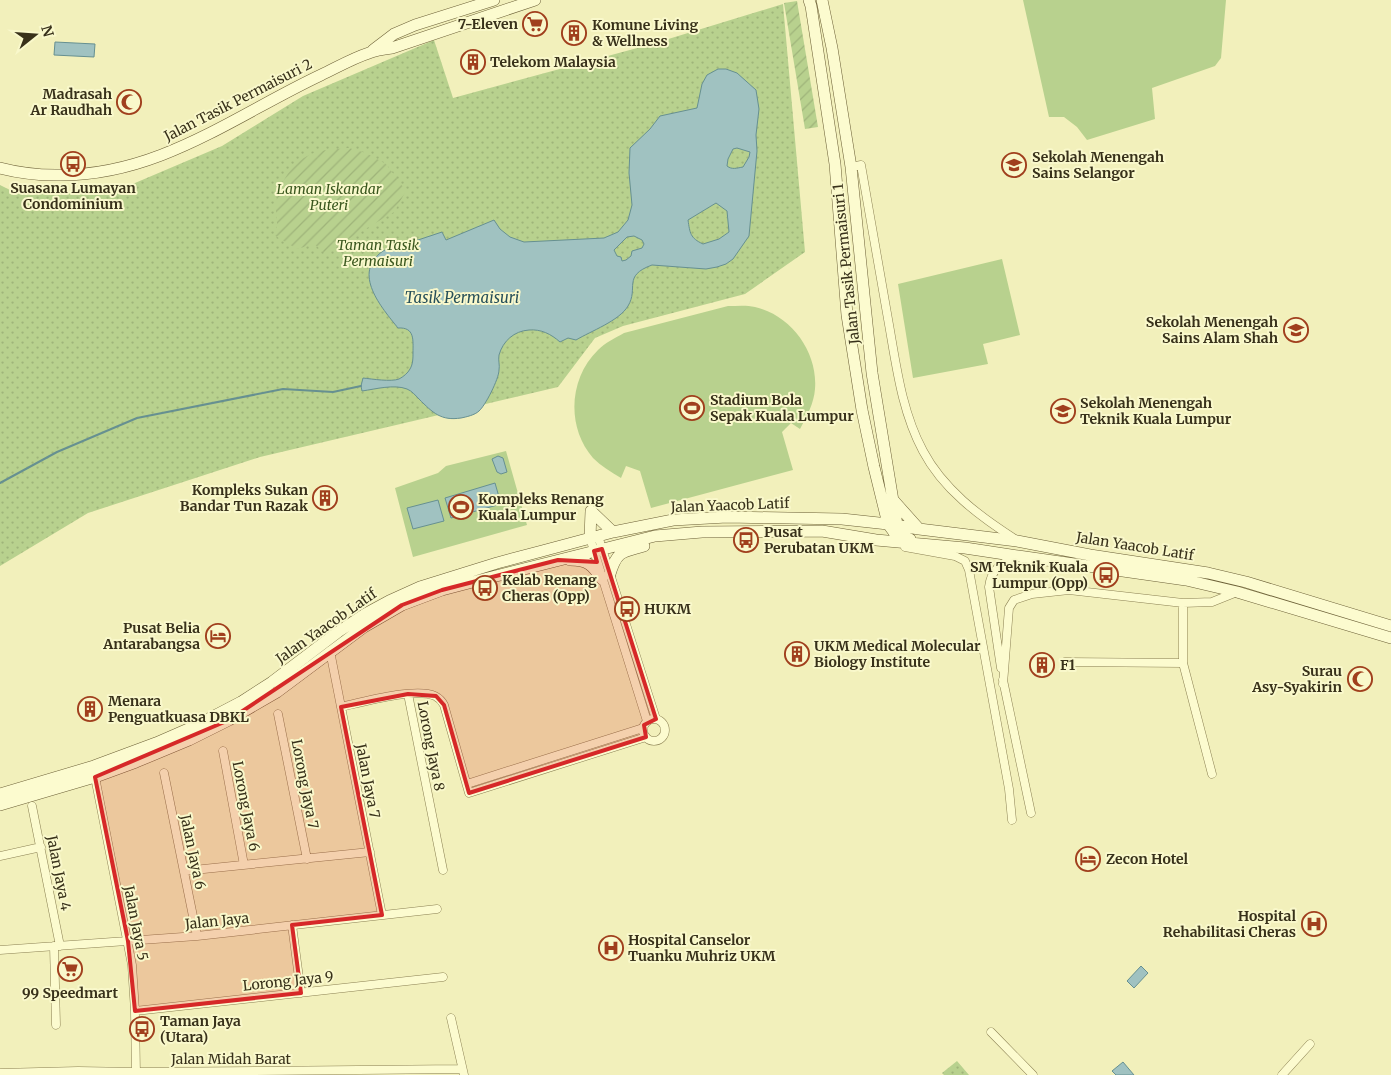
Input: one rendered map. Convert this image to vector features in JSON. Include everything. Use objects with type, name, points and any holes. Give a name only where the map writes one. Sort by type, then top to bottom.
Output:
[{"type":"street","name":"Jalan Tasik Permaisuri 2","points":[[0,168],[36,174],[76,175],[105,172],[163,155],[193,142],[297,86],[369,52],[394,34],[415,25],[494,0]]},
{"type":"street","name":"Jalan Tasik Permaisuri 2","points":[[369,52],[392,48],[535,0]]},
{"type":"street","name":"Jalan Tasik Permaisuri 1","points":[[808,0],[811,6],[835,164],[847,315],[874,467],[892,526]]},
{"type":"street","name":"Jalan Tasik Permaisuri 1","points":[[822,0],[851,167],[872,373],[893,499],[892,526]]},
{"type":"street","points":[[820,64],[834,62]]},
{"type":"street","points":[[851,167],[861,165],[897,371],[912,428],[923,452],[939,475],[959,497],[991,524],[1017,541]]},
{"type":"street","points":[[857,377],[872,373]]},
{"type":"street","points":[[842,519],[873,514],[876,511],[878,506],[874,467]]},
{"type":"street","points":[[893,499],[919,529]]},
{"type":"street","points":[[558,560],[582,560],[606,576],[645,725],[643,731],[646,737],[654,741],[660,739],[665,729],[660,720],[656,719],[606,576],[594,537],[591,511],[613,532]]},
{"type":"street","name":"Jalan Yaacob Latif","points":[[0,794],[94,766],[156,744],[195,726],[241,702],[272,682],[365,614],[420,587],[497,563],[613,532],[659,522],[692,518],[842,519],[1017,541],[1090,555],[1208,573],[1246,582],[1391,626]]},
{"type":"street","points":[[822,531],[853,530],[880,533],[892,526],[896,535],[966,548]]},
{"type":"street","name":"Jalan Yaacob Latif","points":[[0,804],[95,777],[189,740],[229,720],[276,692],[364,626],[402,605],[442,590],[655,536],[702,532],[822,531],[876,540],[966,548],[1186,580],[1237,592],[1391,638]]},
{"type":"street","points":[[606,576],[617,556],[626,551],[702,532]]},
{"type":"street","points":[[876,540],[895,546],[955,556],[965,561],[969,570],[1009,789],[1012,820]]},
{"type":"street","points":[[1018,556],[1001,564],[990,577],[989,587],[1003,684],[1032,813]]},
{"type":"street","points":[[1003,684],[1009,608],[1014,600],[1032,594],[1069,590],[1183,603],[1212,602],[1237,592]]},
{"type":"street","points":[[1183,603],[1183,663],[1212,774]]},
{"type":"street","name":"Jalan Jaya 7","points":[[330,651],[382,915]]},
{"type":"street","points":[[1065,662],[1183,663]]},
{"type":"street","points":[[408,694],[429,694],[436,696],[444,704],[469,793],[646,737]]},
{"type":"street","name":"Lorong Jaya 8","points":[[340,707],[408,694],[443,870]]},
{"type":"street","name":"Lorong Jaya 7","points":[[278,714],[307,860]]},
{"type":"street","points":[[467,784],[645,725],[656,719]]},
{"type":"street","name":"Lorong Jaya 6","points":[[223,751],[244,865]]},
{"type":"street","name":"Jalan Jaya 6","points":[[164,773],[198,936]]},
{"type":"street","name":"Jalan Jaya 5","points":[[95,777],[132,965],[136,1074]]},
{"type":"street","name":"Jalan Jaya 4","points":[[32,806],[41,847],[57,946],[56,1025]]},
{"type":"street","points":[[0,856],[41,847]]},
{"type":"street","points":[[184,872],[370,852]]},
{"type":"street","name":"Jalan Jaya","points":[[0,950],[198,936],[437,909]]},
{"type":"street","points":[[292,925],[301,993]]},
{"type":"street","name":"Lorong Jaya 9","points":[[135,1011],[443,977]]},
{"type":"street","points":[[451,1018],[463,1072]]},
{"type":"street","points":[[991,1032],[1033,1075]]},
{"type":"street","points":[[1282,1075],[1310,1044]]},
{"type":"street","name":"Jalan Midah Barat","points":[[0,1073],[78,1071],[136,1074],[463,1072]]},
{"type":"highlighted area","points":[[602,549],[656,719],[644,725],[646,737],[469,793],[444,705],[436,696],[408,694],[341,707],[382,915],[292,925],[301,993],[135,1011],[128,941],[95,777],[229,720],[402,605],[442,590],[558,560],[597,562],[594,551]]},
{"type":"green space","points":[[1023,0],[1226,0],[1221,58],[1215,66],[1152,88],[1155,119],[1087,140],[1077,127],[1064,117],[1049,117]]},
{"type":"green space","points":[[797,1],[818,127],[805,129],[784,3]]},
{"type":"green space","name":"Taman Tasik Permaisuri","points":[[783,4],[805,252],[745,294],[623,326],[595,338],[558,387],[260,457],[88,513],[0,566],[0,185],[10,190],[91,194],[135,183],[222,146],[303,96],[434,40],[453,98],[652,44]]},
{"type":"green space","name":"Laman Iskandar Puteri","points":[[349,148],[366,153],[386,164],[406,191],[394,212],[325,253],[314,244],[297,249],[274,235],[277,227],[277,197],[283,181],[293,167],[306,156],[314,153]]},
{"type":"green space","points":[[1002,259],[1020,335],[983,344],[988,364],[913,378],[898,284]]},
{"type":"green space","name":"Stadium Bola Sepak Kuala Lumpur","points":[[728,306],[755,307],[768,311],[791,327],[807,349],[815,375],[815,389],[810,409],[800,429],[791,423],[782,432],[793,470],[651,508],[640,471],[626,466],[621,478],[596,461],[584,446],[578,432],[574,403],[581,374],[588,361],[598,350],[624,333]]},
{"type":"green space","name":"Kompleks Renang Kuala Lumpur","points":[[506,451],[527,525],[413,557],[395,488],[438,473],[446,466]]},
{"type":"green space","points":[[957,1061],[969,1075],[944,1075],[942,1073]]},
{"type":"water","points":[[55,42],[95,44],[94,57],[54,55]]},
{"type":"water","name":"Tasik Permaisuri","points":[[718,69],[726,69],[737,73],[756,90],[759,109],[749,236],[733,259],[726,264],[706,269],[652,265],[643,269],[634,278],[631,300],[624,311],[612,321],[576,340],[568,338],[560,342],[538,330],[519,332],[503,345],[494,386],[482,408],[470,416],[454,419],[438,415],[407,389],[385,387],[362,391],[363,378],[399,379],[409,370],[413,361],[412,335],[404,328],[398,328],[391,320],[378,301],[369,280],[374,260],[383,251],[442,232],[446,240],[494,220],[500,229],[510,237],[524,242],[604,238],[618,232],[628,220],[632,205],[629,173],[630,148],[650,129],[660,116],[697,108],[702,84],[707,75]],"holes":[[[737,148],[750,152],[749,157],[743,167],[731,168],[727,166],[728,159],[733,149]],[[716,203],[727,211],[729,232],[719,239],[703,244],[695,240],[691,235],[688,220]],[[634,236],[642,240],[644,244],[642,248],[632,251],[631,256],[622,261],[621,257],[617,256],[614,250],[627,237]]]},
{"type":"water","points":[[498,456],[503,458],[507,472],[501,474],[497,472],[492,459]]},
{"type":"water","points":[[495,483],[501,504],[451,518],[445,498]]},
{"type":"water","points":[[438,500],[444,521],[413,529],[407,508]]},
{"type":"water","points":[[1141,966],[1148,973],[1134,988],[1127,981]]},
{"type":"water","points":[[1123,1062],[1134,1075],[1116,1075],[1112,1071]]},
{"type":"waterway","points":[[0,483],[57,452],[137,418],[283,389],[333,392],[361,386]]},
{"type":"place","name":"7-Eleven","points":[[535,24]]},
{"type":"place","name":"Komune Living & Wellness","points":[[574,33]]},
{"type":"place","name":"Telekom Malaysia","points":[[473,62]]},
{"type":"place","name":"Madrasah Ar Raudhah","points":[[129,102]]},
{"type":"place","name":"Suasana Lumayan Condominium","points":[[73,164]]},
{"type":"place","name":"Sekolah Menengah Sains Selangor","points":[[1014,165]]},
{"type":"place","name":"Sekolah Menengah Sains Alam Shah","points":[[1296,330]]},
{"type":"place","name":"Stadium Bola Sepak Kuala Lumpur","points":[[692,408]]},
{"type":"place","name":"Sekolah Menengah Teknik Kuala Lumpur","points":[[1063,411]]},
{"type":"place","name":"Kompleks Sukan Bandar Tun Razak","points":[[325,498]]},
{"type":"place","name":"Kompleks Renang Kuala Lumpur","points":[[461,507]]},
{"type":"place","name":"Pusat Perubatan UKM","points":[[746,540]]},
{"type":"place","name":"SM Teknik Kuala Lumpur (Opp)","points":[[1106,575]]},
{"type":"place","name":"Kelab Renang Cheras (Opp)","points":[[485,588]]},
{"type":"place","name":"HUKM","points":[[627,609]]},
{"type":"place","name":"Pusat Belia Antarabangsa","points":[[218,636]]},
{"type":"place","name":"UKM Medical Molecular Biology Institute","points":[[797,654]]},
{"type":"place","name":"F1","points":[[1042,665]]},
{"type":"place","name":"Surau Asy-Syakirin","points":[[1360,679]]},
{"type":"place","name":"Menara Penguatkuasa DBKL","points":[[90,709]]},
{"type":"place","name":"Zecon Hotel","points":[[1088,859]]},
{"type":"place","name":"Hospital Rehabilitasi Cheras","points":[[1314,924]]},
{"type":"place","name":"Hospital Canselor Tuanku Muhriz UKM","points":[[611,948]]},
{"type":"place","name":"99 Speedmart","points":[[70,969]]},
{"type":"place","name":"Taman Jaya (Utara)","points":[[142,1029]]}]
